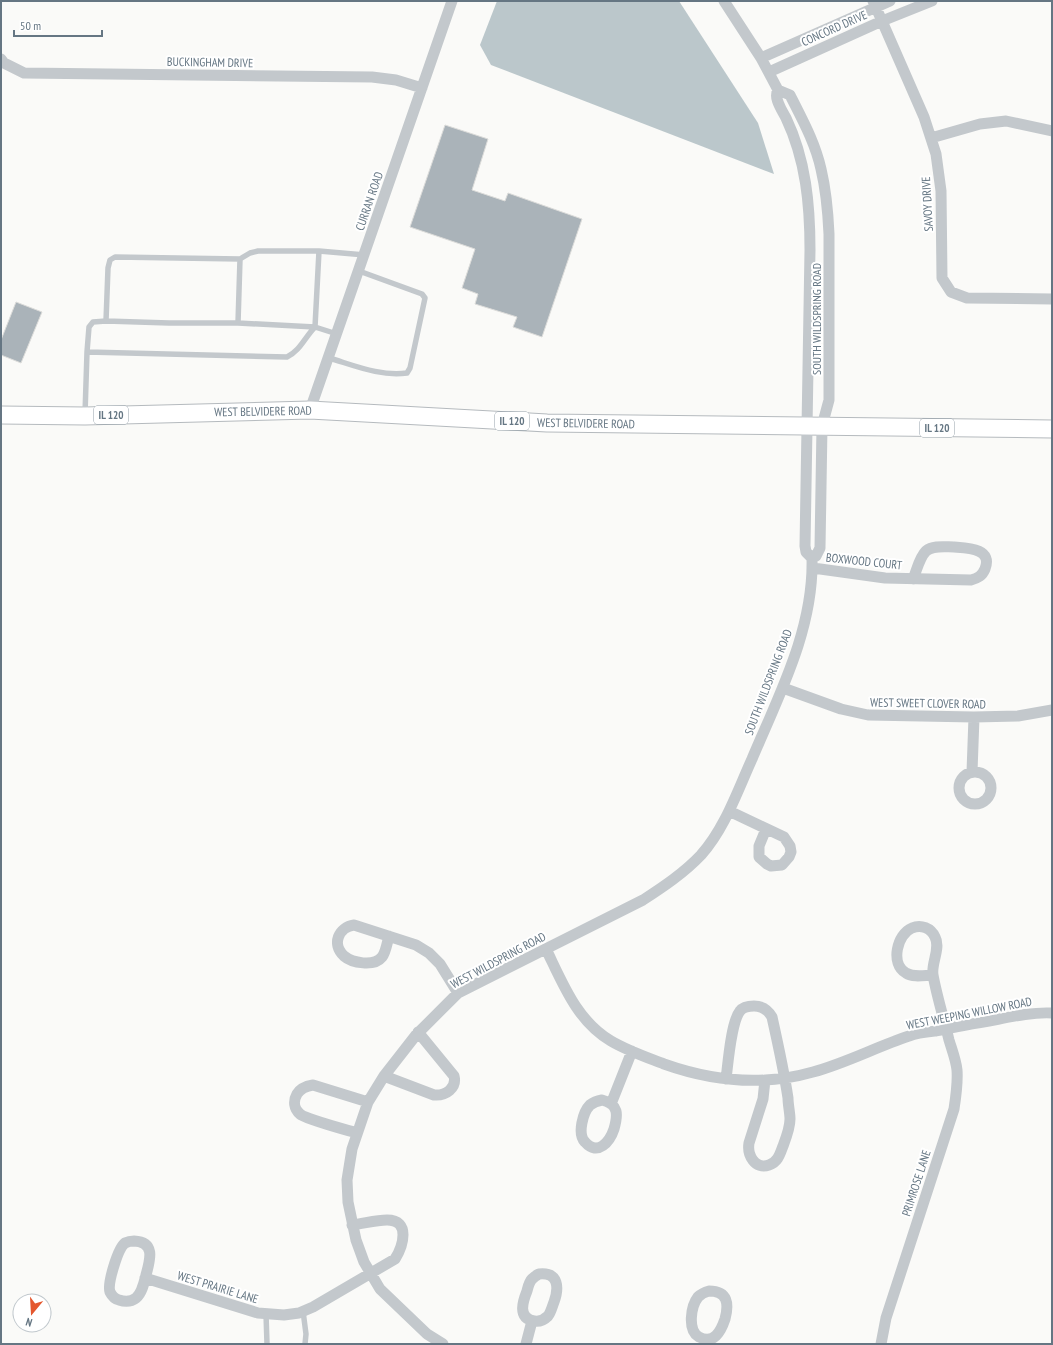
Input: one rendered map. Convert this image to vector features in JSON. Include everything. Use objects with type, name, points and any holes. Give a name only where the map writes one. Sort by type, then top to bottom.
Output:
[{"type":"main road","name":"WEST BELVIDERE ROAD","points":[[1,415],[85,416],[310,410],[547,423],[1052,429]]},
{"type":"street","name":"CURRAN ROAD","points":[[310,410],[338,334],[452,1]]},
{"type":"street","name":"SOUTH WILDSPRING ROAD","points":[[724,1],[761,58],[778,90],[777,98],[789,124],[805,174],[809,202],[814,426],[820,548],[813,563],[813,584],[801,640],[783,688],[729,811]]},
{"type":"street","name":"CONCORD DRIVE","points":[[761,58],[874,4],[890,1]]},
{"type":"street","name":"CONCORD DRIVE","points":[[769,72],[882,20],[932,1]]},
{"type":"street","name":"SAVOY DRIVE","points":[[874,4],[924,117],[936,154],[941,191],[942,278],[951,292],[967,298],[1052,299]]},
{"type":"street","name":"BUCKINGHAM DRIVE","points":[[1,59],[4,63],[24,73],[372,77],[396,80],[422,88]]},
{"type":"street","name":"SOUTH WILDSPRING ROAD","points":[[778,90],[790,94],[805,124],[816,152],[824,184],[828,230],[829,400],[814,426],[804,546],[813,563]]},
{"type":"street","points":[[931,138],[980,124],[1006,121],[1052,131]]},
{"type":"street","points":[[810,230],[828,230]]},
{"type":"street","name":"BOXWOOD COURT","points":[[813,563],[862,575],[913,579],[971,580],[983,574],[986,567],[986,561],[984,555],[972,548],[936,547],[928,549],[923,554],[913,579]]},
{"type":"street","name":"WEST SWEET CLOVER ROAD","points":[[783,688],[841,709],[868,715],[974,717],[1018,716],[1052,710]]},
{"type":"street","points":[[972,772],[974,717]]},
{"type":"street","points":[[729,811],[766,829]]},
{"type":"street","name":"WEST WILDSPRING ROAD","points":[[443,1344],[427,1334],[380,1289],[370,1274],[360,1252],[352,1225],[348,1202],[347,1180],[350,1155],[356,1133],[368,1102],[384,1076],[418,1032],[458,993],[643,900],[671,881],[701,855],[723,826],[729,811]]},
{"type":"street","points":[[388,936],[382,957],[379,960],[370,963],[364,963],[346,957],[338,946],[338,938],[340,934],[344,929],[350,926],[358,926],[416,945],[429,953],[440,964],[458,993]]},
{"type":"street","points":[[910,928],[928,928],[936,938],[937,944],[933,975],[909,975],[902,971],[899,966],[897,961],[897,952],[903,937],[910,928]]},
{"type":"street","name":"WEST WEEPING WILLOW ROAD","points":[[546,949],[570,999],[580,1014],[596,1030],[611,1041],[632,1052],[678,1069],[726,1079],[755,1081],[785,1078],[820,1070],[910,1035],[1031,1013],[1052,1013]]},
{"type":"street","name":"PRIMROSE LANE","points":[[881,1344],[886,1318],[954,1109],[957,1090],[957,1068],[933,975]]},
{"type":"street","points":[[726,1079],[736,1019],[741,1009],[760,1006],[767,1010],[772,1017],[785,1078],[790,1120],[787,1136],[778,1159],[765,1166],[754,1162],[751,1158],[749,1150],[749,1143],[762,1104],[765,1080]]},
{"type":"street","points":[[384,1076],[434,1095],[443,1094],[451,1089],[454,1076],[418,1032]]},
{"type":"street","points":[[611,1104],[632,1052]]},
{"type":"street","points":[[356,1133],[302,1116],[295,1108],[295,1098],[297,1093],[301,1090],[308,1086],[313,1086],[368,1102]]},
{"type":"street","name":"WEST PRAIRIE LANE","points":[[145,1278],[258,1313],[284,1316],[300,1313],[395,1259],[402,1244],[404,1235],[397,1223],[388,1220],[352,1225]]},
{"type":"street","points":[[142,1241],[148,1247],[151,1256],[145,1278],[140,1293],[133,1300],[125,1302],[115,1299],[110,1293],[109,1283],[120,1249],[125,1243],[142,1241]]},
{"type":"street","points":[[526,1344],[532,1321]]},
{"type":"lane","points":[[106,321],[108,268],[110,260],[115,257],[240,259],[250,253],[258,251],[319,252],[365,255]]},
{"type":"lane","points":[[87,352],[287,358],[294,354],[315,327],[319,252]]},
{"type":"lane","points":[[238,323],[240,259]]},
{"type":"lane","points":[[329,358],[376,372],[400,374],[407,373],[410,368],[425,298],[422,294],[359,271]]},
{"type":"lane","points":[[85,416],[89,326],[93,322],[238,323],[315,327],[338,334]]},
{"type":"lane","points":[[304,1311],[306,1334],[305,1344]]},
{"type":"lane","points":[[266,1314],[267,1344]]},
{"type":"shaded area","points":[[497,1],[679,1],[758,123],[774,174],[491,65],[480,45]]},
{"type":"building","points":[[445,125],[488,139],[472,190],[505,201],[508,193],[582,219],[542,337],[513,327],[517,317],[475,304],[478,294],[462,288],[475,249],[410,227]]},
{"type":"building","points":[[16,302],[42,312],[21,363],[1,355],[1,340]]}]
